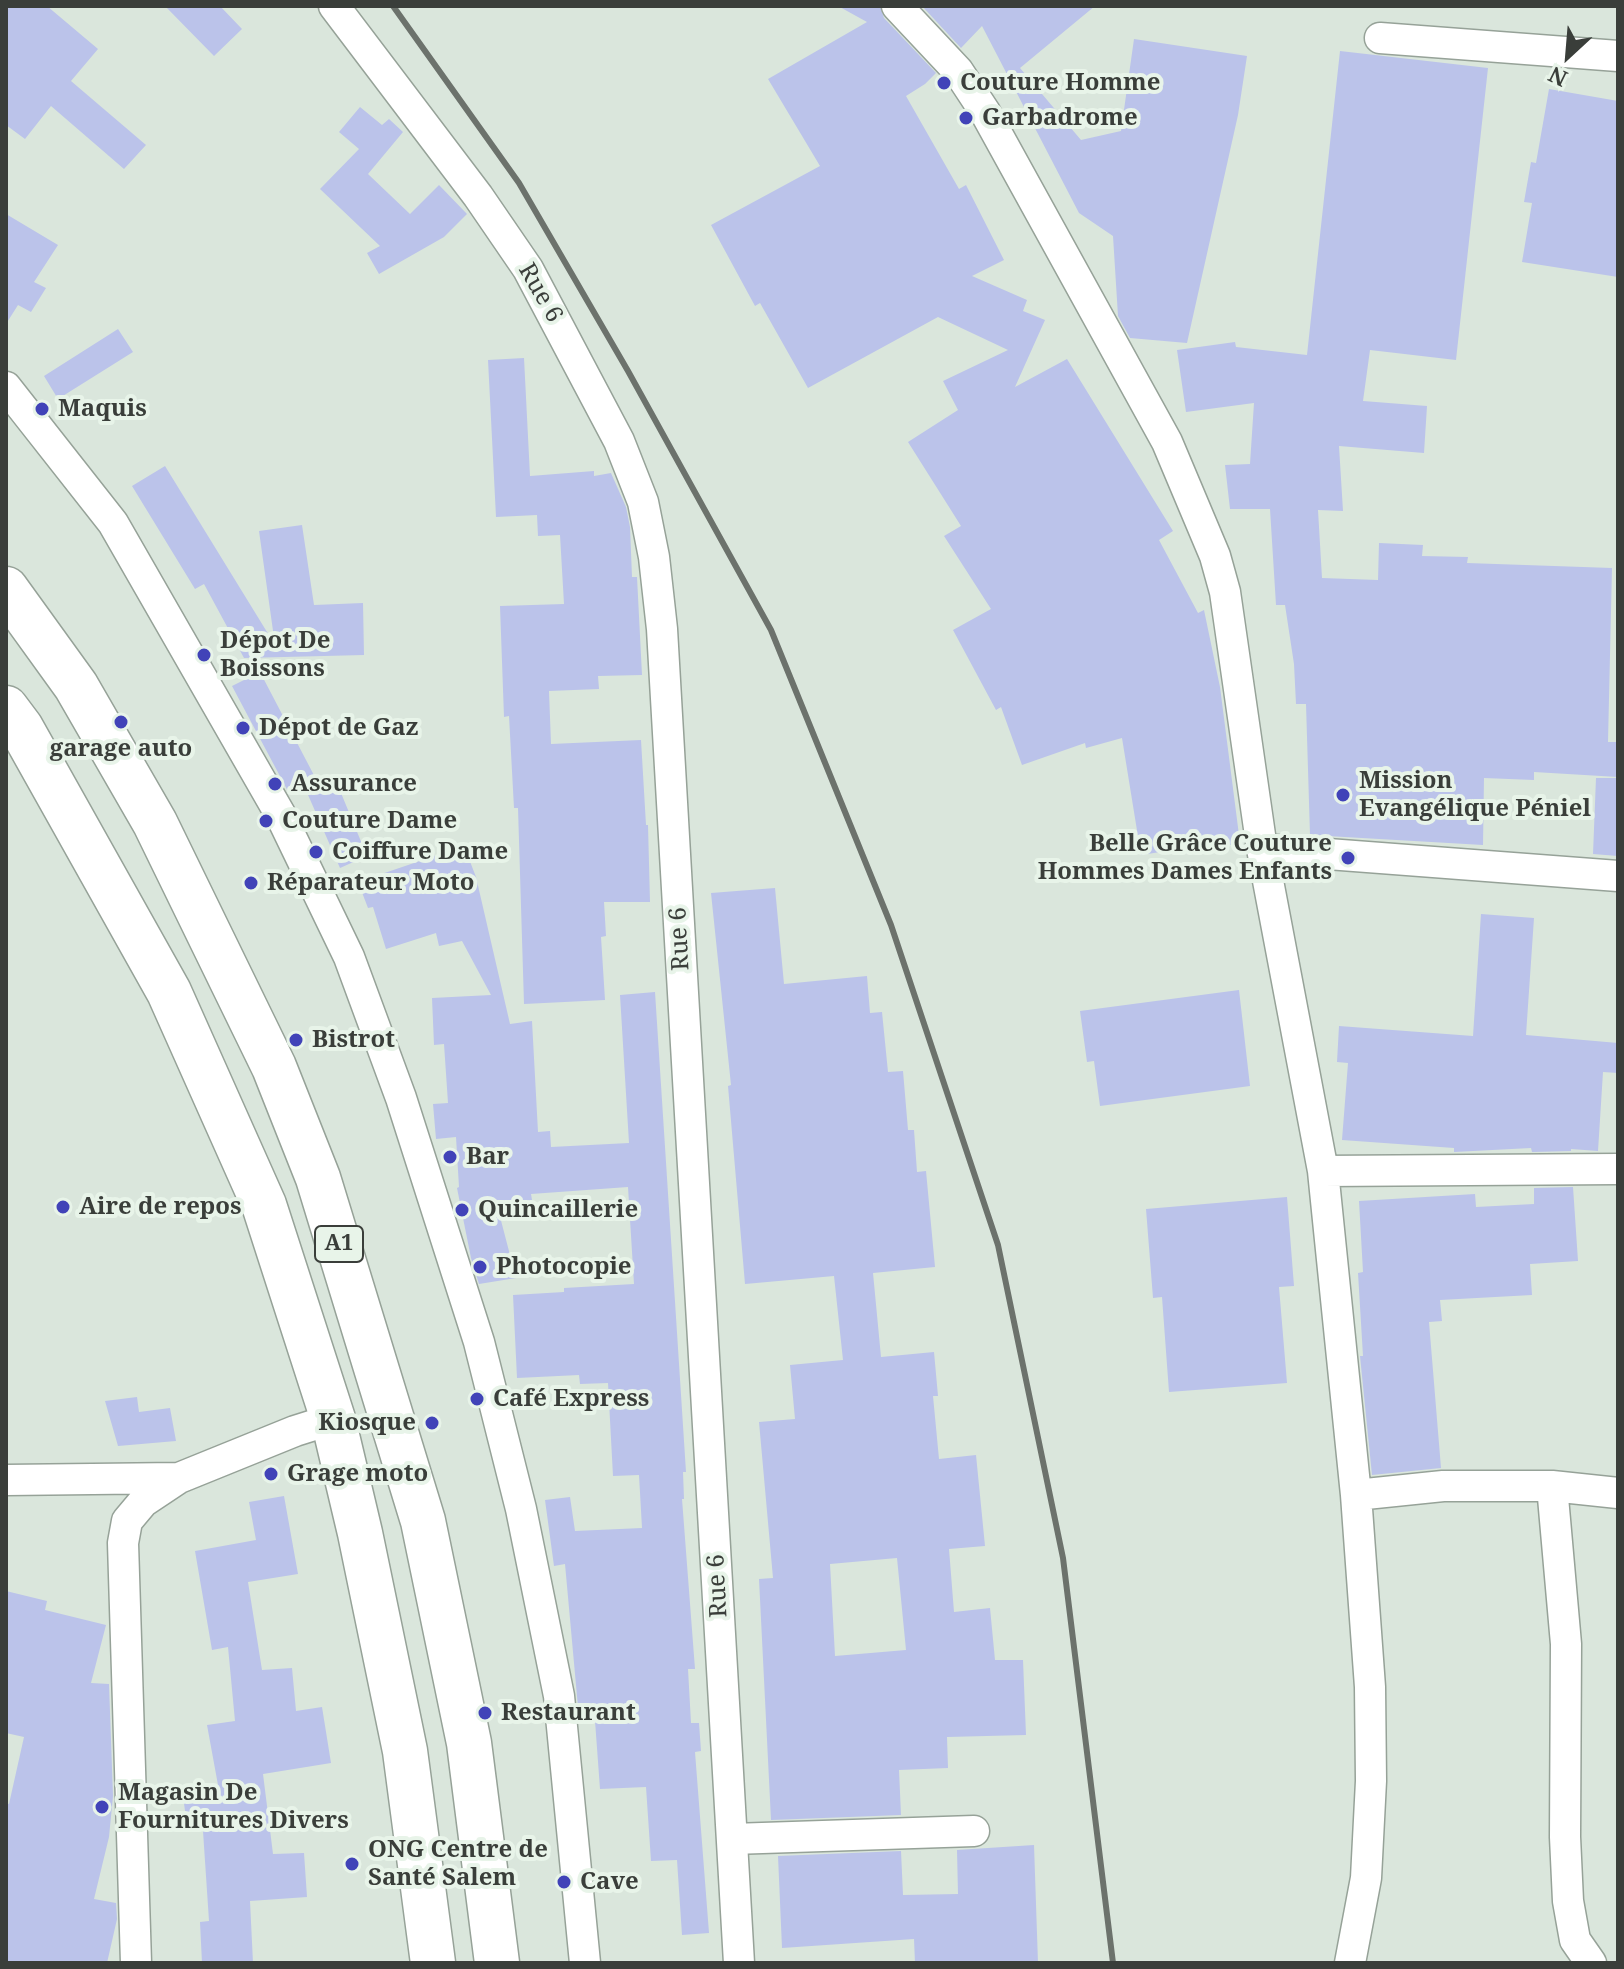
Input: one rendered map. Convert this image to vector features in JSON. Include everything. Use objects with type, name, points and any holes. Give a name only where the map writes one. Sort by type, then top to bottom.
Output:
[{"type":"main road","name":"A1","points":[[6,589],[76,686],[155,823],[274,1067],[318,1178],[423,1521],[469,1743],[497,1963]]},
{"type":"main road","name":"A1","points":[[6,708],[21,728],[169,992],[264,1205],[333,1419],[360,1533],[405,1751],[433,1963]]},
{"type":"street","name":"Rue 6","points":[[334,6],[478,196],[528,269],[619,441],[643,502],[654,557],[662,629],[739,1963]]},
{"type":"street","points":[[897,6],[958,71],[985,112],[1167,442],[1215,556],[1225,592],[1262,849],[1323,1171],[1356,1495],[1370,1687],[1371,1781],[1366,1878],[1350,1963]]},
{"type":"street","points":[[1380,38],[1618,56]]},
{"type":"street","points":[[6,387],[113,523],[280,814],[349,957],[396,1084],[479,1342],[521,1509],[559,1696],[585,1963]]},
{"type":"street","points":[[1262,849],[1618,876]]},
{"type":"street","points":[[1323,1171],[1618,1169]]},
{"type":"street","points":[[136,1963],[123,1543],[127,1521],[143,1502],[179,1478],[333,1419]]},
{"type":"street","points":[[6,1480],[179,1478]]},
{"type":"street","points":[[1356,1495],[1443,1486],[1552,1486],[1618,1493]]},
{"type":"street","points":[[1552,1486],[1566,1644],[1565,1837],[1568,1901],[1575,1940],[1591,1963]]},
{"type":"street","points":[[732,1839],[974,1831]]},
{"type":"building","points":[[6,6],[47,6],[98,49],[71,81],[146,145],[124,169],[51,106],[25,139],[6,125]]},
{"type":"building","points":[[165,6],[220,6],[242,29],[214,56]]},
{"type":"building","points":[[838,6],[880,6],[884,18],[936,73],[906,96],[959,189],[966,185],[1004,260],[972,276],[1027,300],[1023,311],[1045,320],[1015,387],[1067,359],[1173,531],[1159,540],[1198,613],[1204,610],[1220,687],[1240,843],[1187,854],[1186,848],[1141,855],[1122,738],[1086,748],[1085,743],[1022,765],[1001,707],[996,710],[953,630],[991,609],[944,536],[961,526],[908,442],[958,410],[943,381],[1008,350],[938,317],[808,388],[760,303],[755,306],[711,225],[820,166],[768,79],[867,22]]},
{"type":"building","points":[[922,6],[1095,6],[1020,68],[1081,140],[1121,131],[1134,39],[1247,56],[1238,115],[1187,343],[1130,338],[1118,316],[1113,236],[1079,213],[982,26],[961,48]]},
{"type":"building","points":[[1340,51],[1488,68],[1456,360],[1370,350],[1363,401],[1427,406],[1424,453],[1339,446],[1343,511],[1318,510],[1322,578],[1378,580],[1379,543],[1423,545],[1422,556],[1468,557],[1467,563],[1612,568],[1608,742],[1618,742],[1618,777],[1534,772],[1534,780],[1484,778],[1483,845],[1310,835],[1306,704],[1296,704],[1294,664],[1285,605],[1276,605],[1270,509],[1230,509],[1225,465],[1250,464],[1254,403],[1186,412],[1177,350],[1235,342],[1236,347],[1307,355]]},
{"type":"building","points":[[1549,89],[1618,101],[1618,277],[1522,262],[1532,203],[1524,202],[1531,162],[1536,163]]},
{"type":"building","points":[[360,107],[382,125],[389,119],[403,132],[368,174],[410,214],[439,185],[467,214],[444,237],[379,274],[367,253],[380,246],[320,189],[359,149],[339,132]]},
{"type":"building","points":[[6,214],[58,245],[34,282],[46,288],[31,312],[18,305],[6,324]]},
{"type":"building","points":[[118,329],[133,352],[58,399],[44,376]]},
{"type":"building","points":[[524,358],[530,476],[594,471],[594,476],[611,473],[626,507],[632,577],[637,577],[642,675],[598,676],[599,689],[549,691],[551,744],[641,740],[650,902],[604,902],[606,936],[601,937],[605,1000],[524,1004],[518,808],[514,808],[509,716],[504,717],[500,606],[564,604],[560,535],[538,536],[537,515],[496,517],[488,360]]},
{"type":"building","points":[[165,466],[275,645],[259,531],[302,525],[314,605],[363,603],[364,655],[244,658],[204,584],[195,589],[132,486]]},
{"type":"building","points":[[260,672],[317,781],[290,795],[232,686]]},
{"type":"building","points":[[334,776],[367,856],[340,868],[305,788]]},
{"type":"building","points":[[1596,778],[1618,778],[1618,856],[1593,854]]},
{"type":"building","points":[[464,846],[476,877],[510,1024],[532,1021],[538,1132],[550,1131],[551,1147],[629,1143],[620,995],[655,992],[686,1472],[683,1472],[682,1499],[695,1669],[688,1669],[691,1723],[699,1723],[701,1751],[695,1752],[709,1933],[682,1935],[677,1860],[651,1861],[646,1787],[600,1789],[594,1707],[578,1707],[565,1564],[554,1566],[545,1500],[570,1497],[575,1531],[642,1528],[639,1475],[613,1476],[608,1383],[580,1384],[579,1375],[517,1378],[513,1295],[634,1284],[628,1187],[531,1194],[533,1206],[498,1209],[516,1278],[479,1284],[457,1188],[456,1137],[436,1139],[433,1104],[448,1103],[444,1044],[434,1045],[432,998],[491,995],[462,941],[439,946],[436,933],[386,949],[373,907],[368,908],[358,882]]},
{"type":"building","points":[[775,888],[784,984],[867,976],[870,1013],[882,1012],[888,1072],[903,1071],[908,1130],[914,1130],[917,1172],[926,1171],[935,1267],[873,1273],[881,1357],[934,1352],[938,1396],[933,1396],[939,1459],[976,1455],[985,1546],[949,1549],[954,1612],[990,1608],[995,1660],[1023,1660],[1026,1735],[947,1737],[948,1768],[899,1770],[901,1815],[771,1820],[759,1579],[773,1578],[759,1422],[795,1419],[790,1365],[843,1360],[834,1276],[745,1284],[728,1086],[731,1085],[711,893]],"holes":[[[897,1558],[906,1650],[835,1656],[830,1564]]]},
{"type":"building","points":[[1481,914],[1534,918],[1526,1035],[1618,1043],[1618,1073],[1603,1072],[1598,1151],[1571,1149],[1532,1152],[1531,1148],[1454,1152],[1454,1148],[1342,1140],[1348,1063],[1337,1062],[1339,1026],[1473,1036]]},
{"type":"building","points":[[1239,990],[1250,1086],[1100,1106],[1094,1061],[1087,1062],[1080,1011]]},
{"type":"building","points":[[1573,1187],[1578,1261],[1530,1264],[1532,1295],[1440,1300],[1442,1321],[1429,1322],[1441,1468],[1372,1475],[1360,1356],[1363,1356],[1358,1273],[1363,1272],[1359,1201],[1475,1194],[1476,1207],[1534,1204],[1534,1188]]},
{"type":"building","points":[[1287,1197],[1294,1286],[1279,1287],[1287,1383],[1169,1392],[1162,1297],[1153,1298],[1146,1209]]},
{"type":"building","points":[[137,1397],[139,1412],[170,1408],[176,1441],[118,1446],[105,1401]]},
{"type":"building","points":[[284,1496],[298,1574],[248,1582],[262,1670],[292,1668],[296,1711],[322,1707],[331,1763],[263,1774],[273,1854],[304,1853],[307,1897],[250,1901],[253,1963],[202,1963],[200,1922],[209,1921],[202,1816],[186,1818],[182,1789],[218,1785],[207,1725],[235,1721],[228,1647],[212,1650],[195,1551],[256,1540],[249,1502]]},
{"type":"building","points":[[6,1591],[47,1601],[45,1610],[106,1625],[91,1683],[109,1684],[113,1796],[109,1837],[94,1899],[116,1903],[117,1919],[107,1963],[6,1963],[6,1803],[9,1804],[24,1737],[6,1733]]},
{"type":"building","points":[[1034,1845],[1038,1963],[915,1963],[914,1939],[782,1948],[778,1856],[901,1851],[903,1895],[958,1894],[957,1850]]},
{"type":"railway","points":[[393,6],[519,183],[628,371],[771,630],[891,925],[998,1245],[1063,1558],[1113,1963]]},
{"type":"place","name":"Couture Homme","points":[[944,83]]},
{"type":"place","name":"Garbadrome","points":[[966,118]]},
{"type":"place","name":"Maquis","points":[[42,409]]},
{"type":"place","name":"Dépot De Boissons","points":[[204,655]]},
{"type":"place","name":"garage auto","points":[[121,722]]},
{"type":"place","name":"Dépot de Gaz","points":[[243,728]]},
{"type":"place","name":"Assurance","points":[[275,784]]},
{"type":"place","name":"Mission Evangélique Péniel","points":[[1343,795]]},
{"type":"place","name":"Couture Dame","points":[[266,821]]},
{"type":"place","name":"Coiffure Dame","points":[[316,852]]},
{"type":"place","name":"Belle Grâce Couture Hommes Dames Enfants","points":[[1348,858]]},
{"type":"place","name":"Réparateur Moto","points":[[251,883]]},
{"type":"place","name":"Bistrot","points":[[296,1040]]},
{"type":"place","name":"Bar","points":[[450,1157]]},
{"type":"place","name":"Aire de repos","points":[[63,1207]]},
{"type":"place","name":"Quincaillerie","points":[[462,1210]]},
{"type":"place","name":"Photocopie","points":[[480,1267]]},
{"type":"place","name":"Café Express","points":[[477,1399]]},
{"type":"place","name":"Kiosque","points":[[432,1423]]},
{"type":"place","name":"Grage moto","points":[[271,1474]]},
{"type":"place","name":"Restaurant","points":[[485,1713]]},
{"type":"place","name":"Magasin De Fournitures Divers","points":[[102,1807]]},
{"type":"place","name":"ONG Centre de Santé Salem","points":[[352,1864]]},
{"type":"place","name":"Cave","points":[[564,1882]]}]
